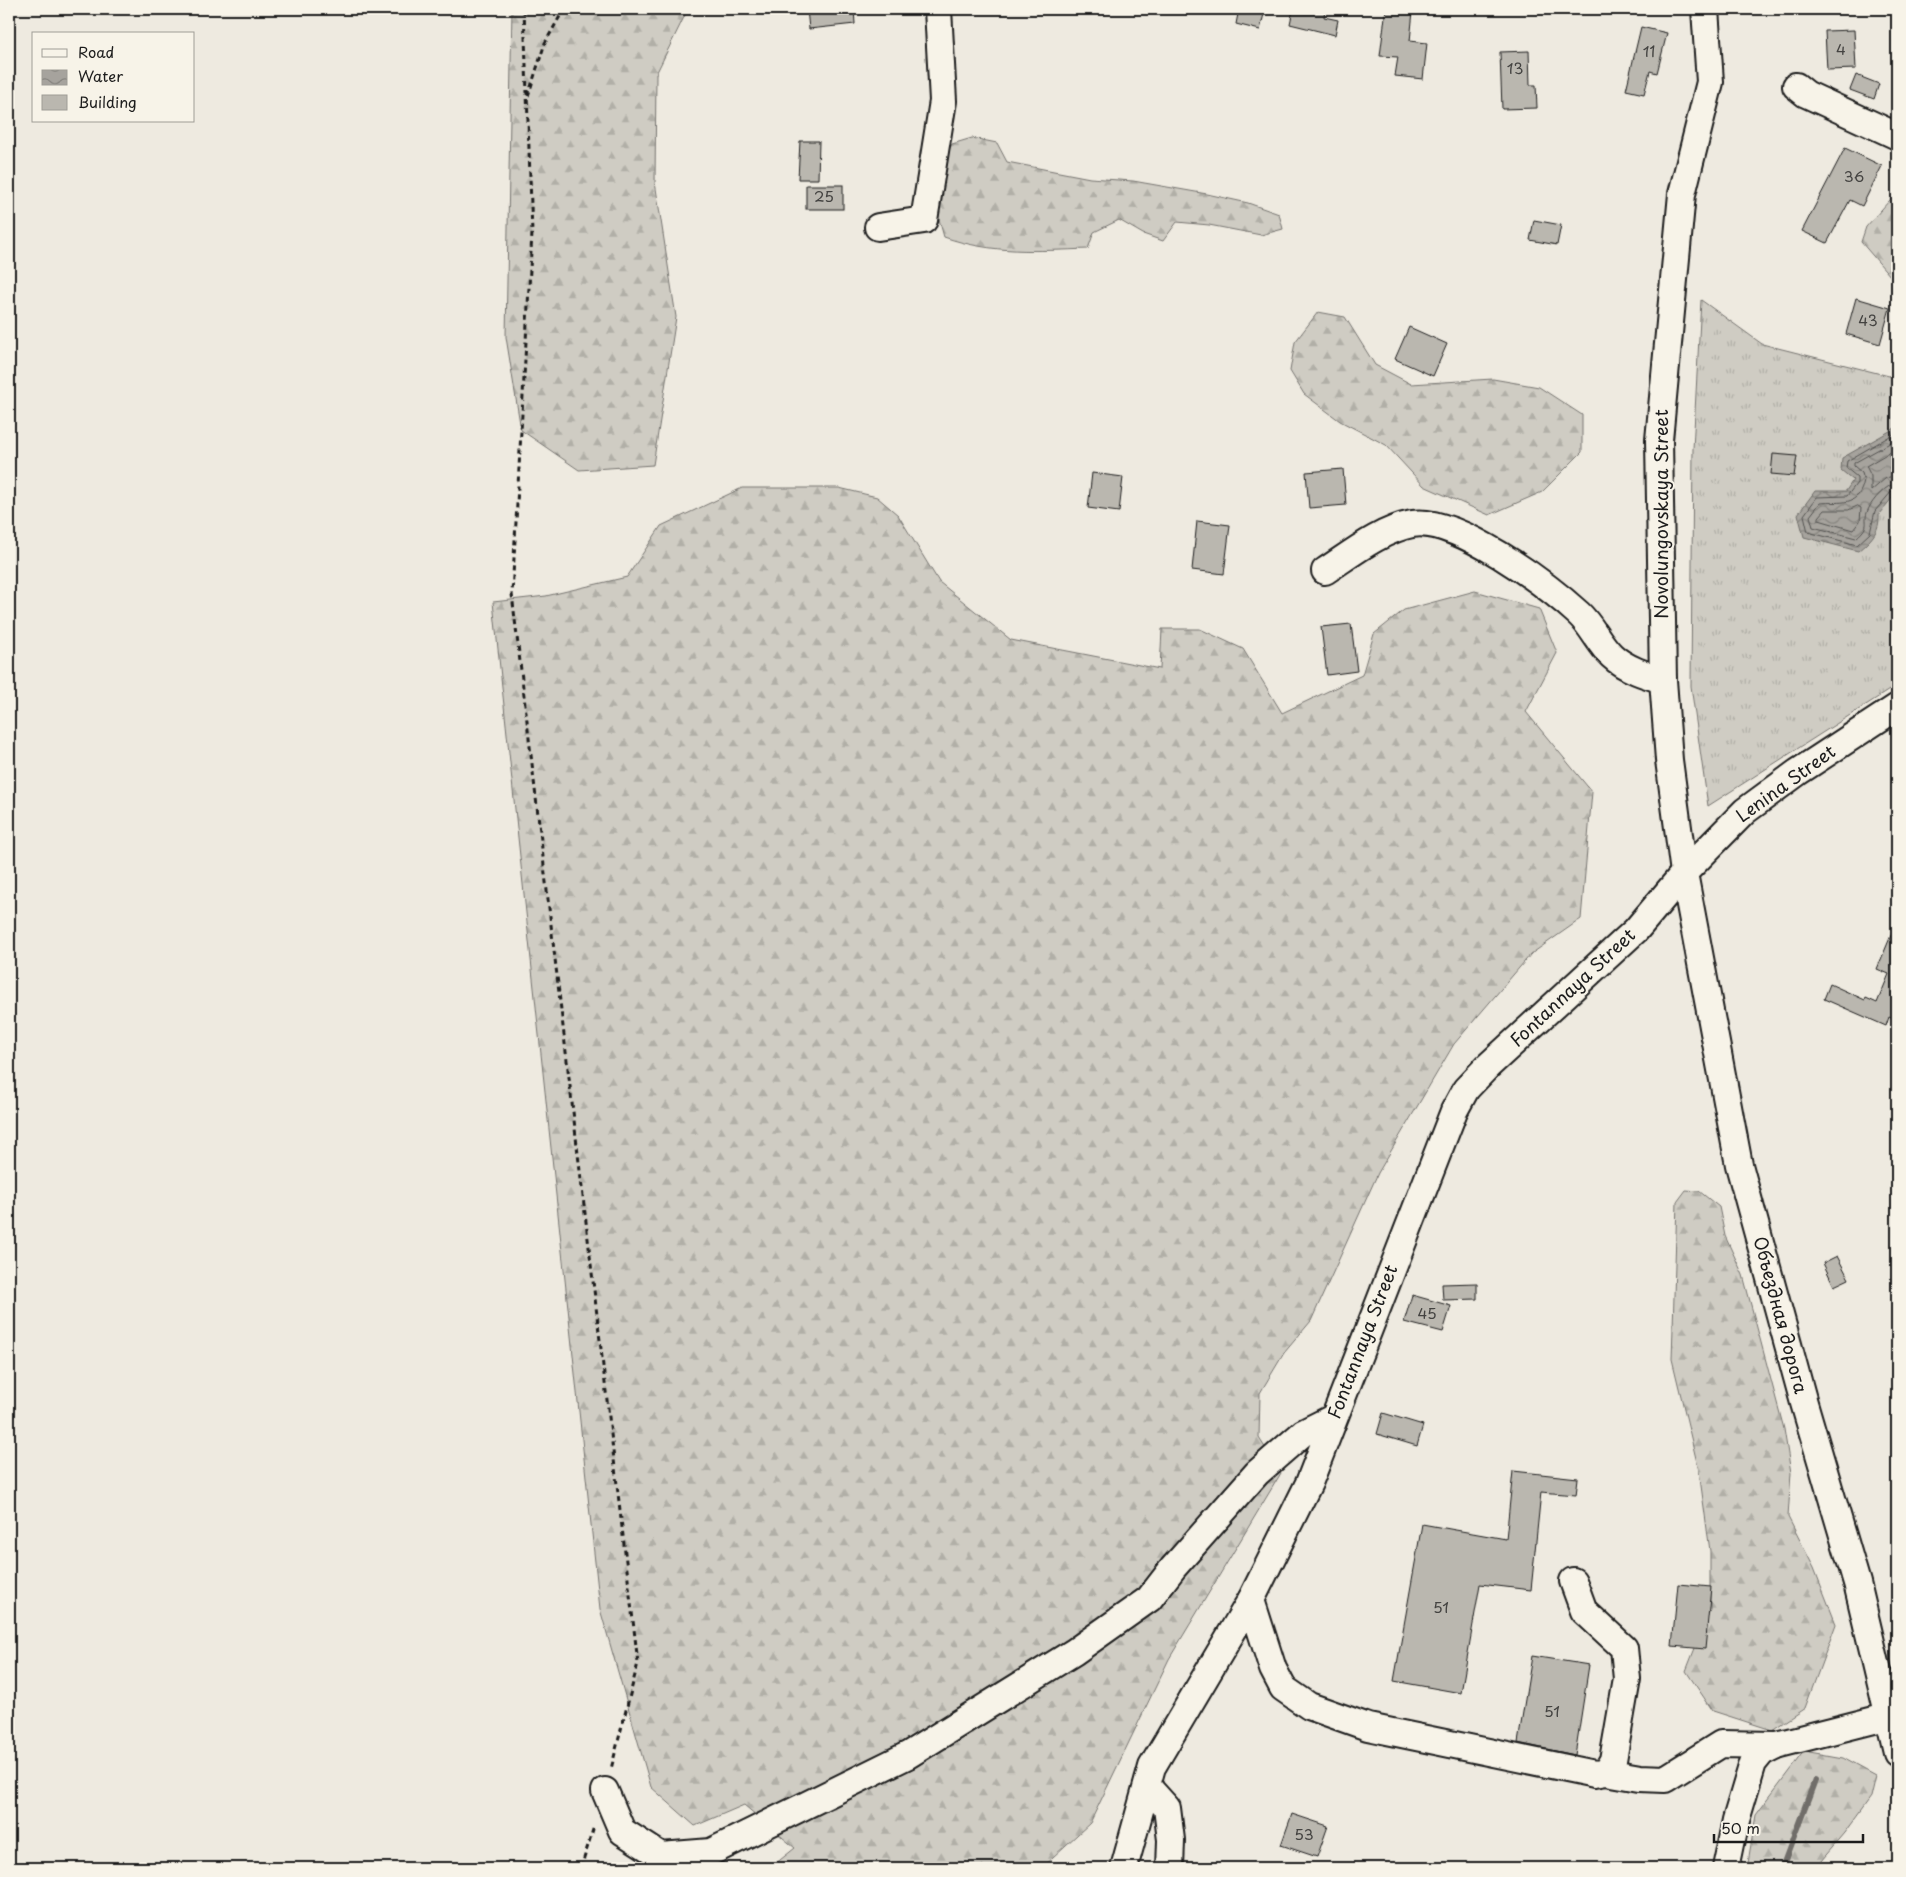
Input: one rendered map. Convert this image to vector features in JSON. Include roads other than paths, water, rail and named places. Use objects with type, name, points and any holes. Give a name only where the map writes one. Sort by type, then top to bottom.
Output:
[{"type":"street","points":[[878,227],[924,220],[943,101],[938,9]]},
{"type":"street","name":"Novolungovskaya Street","points":[[1684,873],[1669,760],[1663,680],[1659,440],[1682,194],[1710,82],[1705,9]]},
{"type":"street","points":[[1796,86],[1806,94],[1897,136]]},
{"type":"street","points":[[1325,572],[1388,533],[1412,524],[1433,524],[1453,530],[1489,549],[1544,586],[1580,616],[1612,656],[1642,674],[1663,680]]},
{"type":"street","name":"Lenina Street","points":[[1684,873],[1745,811],[1798,772],[1897,708]]},
{"type":"street","name":"Fontannaya Street","points":[[1124,1868],[1152,1767],[1250,1600],[1309,1483],[1450,1120],[1466,1089],[1488,1066],[1636,930],[1684,873]]},
{"type":"street","name":"Объездная дорога","points":[[1684,873],[1739,1165],[1804,1403],[1857,1583],[1897,1752]]},
{"type":"street","points":[[606,1791],[622,1831],[661,1856],[711,1852],[908,1755],[1081,1647],[1149,1599],[1173,1568],[1257,1473],[1303,1433],[1334,1418]]},
{"type":"street","points":[[1573,1581],[1584,1611],[1624,1648],[1627,1679],[1613,1760],[1606,1772]]},
{"type":"street","points":[[1250,1600],[1273,1669],[1283,1688],[1309,1706],[1368,1727],[1595,1774],[1606,1772],[1640,1778],[1665,1779],[1721,1744],[1776,1745]]},
{"type":"street","points":[[1726,1868],[1736,1820],[1753,1763],[1762,1752],[1776,1745],[1890,1716]]},
{"type":"street","points":[[1148,1787],[1167,1808],[1171,1840],[1170,1868]]},
{"type":"water","points":[[1897,427],[1897,492],[1879,514],[1878,526],[1871,539],[1858,551],[1804,537],[1798,514],[1815,491],[1846,491],[1853,480],[1841,470],[1842,458]]},
{"type":"waterway","points":[[1782,1868],[1815,1780]]}]
